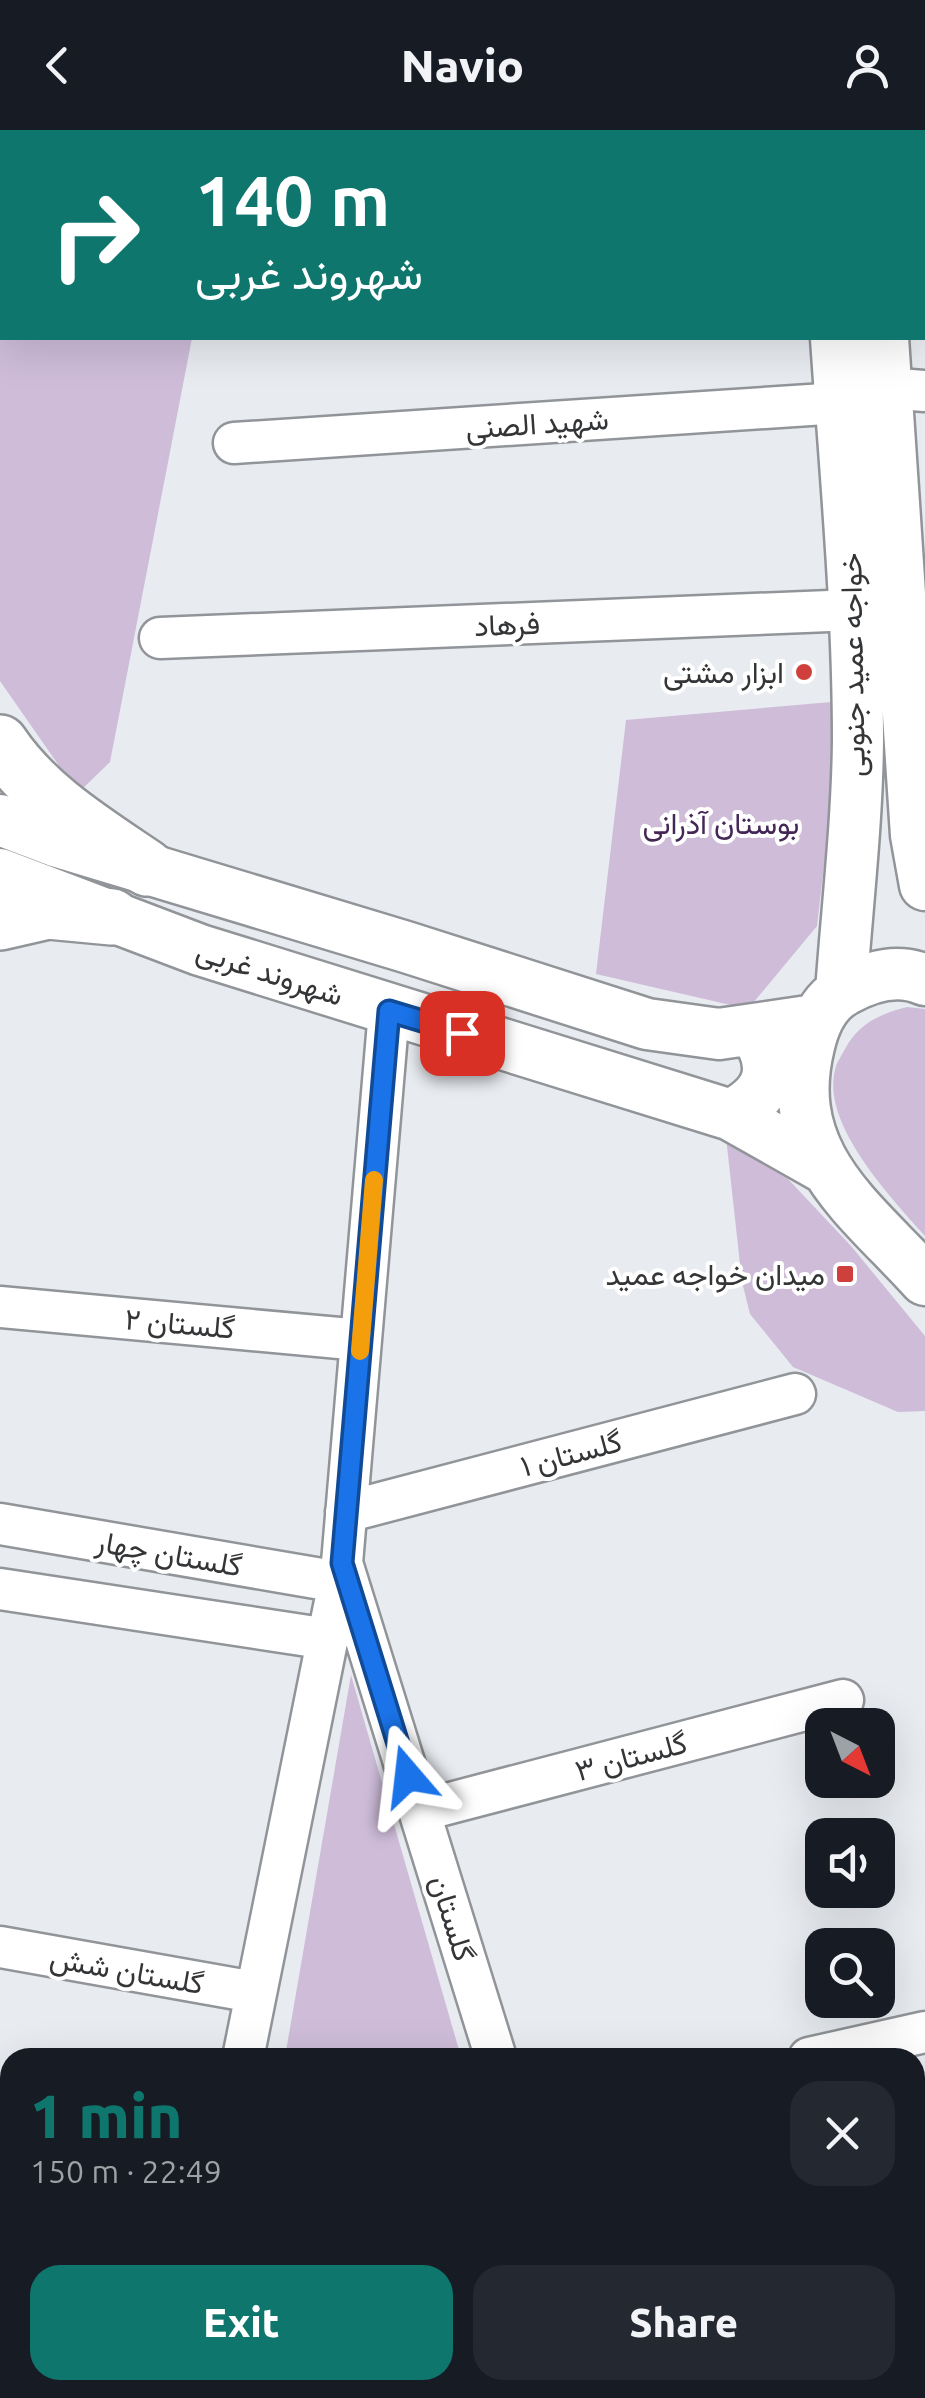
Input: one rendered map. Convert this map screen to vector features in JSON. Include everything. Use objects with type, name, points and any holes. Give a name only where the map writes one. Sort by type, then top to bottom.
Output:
[{"type":"highway","points":[[0,743],[10,758],[67,814],[147,868]]},
{"type":"highway","points":[[0,922],[48,911],[112,918]]},
{"type":"main road","name":"خواجه عمید جنوبی","points":[[823,1167],[806,1125],[804,1068],[828,1006],[852,858],[858,743],[854,610],[884,394],[838,340]]},
{"type":"main road","name":"خواجه عمید جنوبی","points":[[882,340],[918,750],[923,877]]},
{"type":"main road","name":"شهروند غربی","points":[[0,820],[647,1024],[718,1034],[753,1030],[828,1006],[881,974],[925,980]]},
{"type":"main road","points":[[852,858],[862,887],[875,896],[890,898],[904,894],[923,877]]},
{"type":"main road","name":"شهروند غربی","points":[[0,874],[112,918],[389,1011],[732,1115],[823,1167]]},
{"type":"main road","points":[[732,1115],[756,1098],[767,1082],[766,1052],[753,1030]]},
{"type":"main road","points":[[823,1167],[925,1280]]},
{"type":"street","name":"شهید الصنی","points":[[234,443],[884,394]]},
{"type":"street","name":"فرهاد","points":[[160,638],[854,610]]},
{"type":"street","name":"گلستان","points":[[389,1011],[340,1572],[493,2048]]},
{"type":"street","name":"گلستان ۲","points":[[0,1307],[361,1340]]},
{"type":"street","name":"گلستان ۱","points":[[346,1512],[795,1394]]},
{"type":"street","name":"گلستان چهار","points":[[0,1524],[340,1572]]},
{"type":"street","points":[[246,2048],[340,1572]]},
{"type":"street","name":"گلستان چهار","points":[[0,1589],[328,1639]]},
{"type":"street","name":"گلستان ۳","points":[[420,1812],[843,1700]]},
{"type":"street","name":"گلستان شش","points":[[0,1948],[254,1992]]},
{"type":"street","points":[[854,2048],[925,2032]]},
{"type":"green space","points":[[0,340],[192,340],[110,762],[78,793],[0,681]]},
{"type":"green space","name":"بوستان آذرانی","points":[[843,701],[817,926],[748,1009],[596,974],[626,720]]},
{"type":"green space","points":[[907,1007],[925,1009],[925,1236],[862,1159],[838,1113],[833,1091],[837,1065],[857,1032],[879,1017]]},
{"type":"green space","points":[[726,1137],[788,1179],[851,1246],[925,1336],[925,1411],[898,1412],[793,1367],[750,1314],[742,1282]]},
{"type":"green space","points":[[351,1675],[458,2048],[287,2048]]},
{"type":"slow traffic","points":[[360,1351],[374,1180]]},
{"type":"place","name":"ابزار مشتی","points":[[804,672]]},
{"type":"place","name":"میدان خواجه عمید","points":[[845,1274]]},
{"type":"route","points":[[408,1776],[342,1563],[389,1011],[462,1033]]}]
